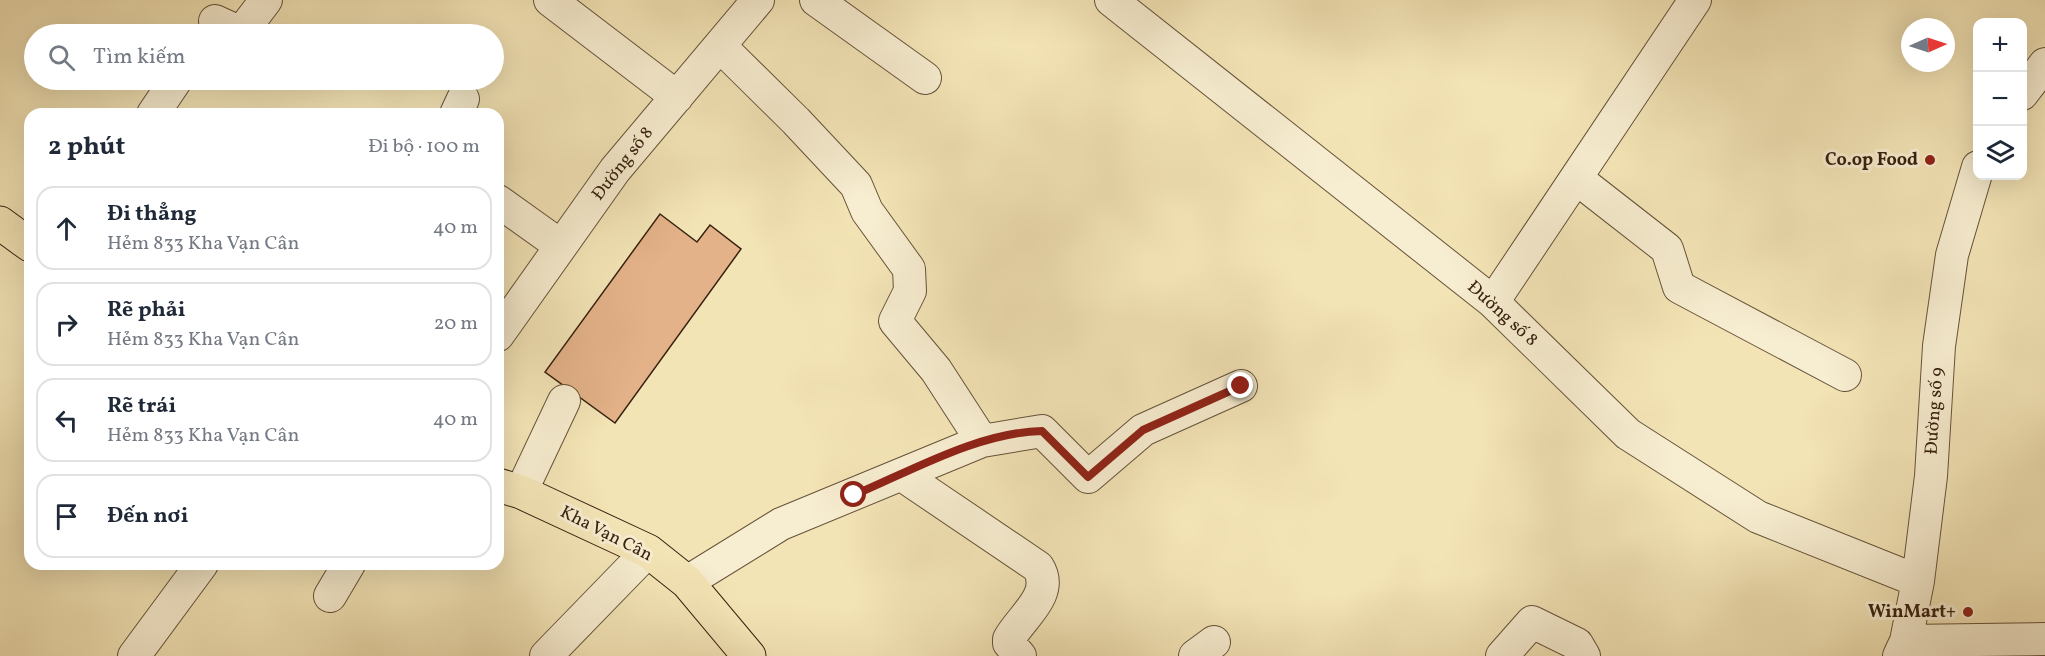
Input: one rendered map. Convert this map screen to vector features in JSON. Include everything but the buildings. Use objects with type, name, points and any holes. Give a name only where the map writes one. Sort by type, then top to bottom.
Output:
[{"type":"main road","points":[[0,223],[24,241]]},
{"type":"main road","name":"Kha Vạn Cân","points":[[510,488],[648,551],[687,582],[749,656]]},
{"type":"street","points":[[248,24],[266,0]]},
{"type":"street","points":[[550,0],[677,97]]},
{"type":"street","points":[[816,0],[925,78]]},
{"type":"street","name":"Đường số 8","points":[[1111,0],[1493,302],[1628,434],[1758,517],[1918,581]]},
{"type":"street","points":[[1493,302],[1695,0]]},
{"type":"street","name":"Đường số 8","points":[[504,327],[615,170],[720,46],[748,4]]},
{"type":"street","points":[[720,46],[796,121],[856,185],[867,211],[909,269],[910,291],[895,321],[936,370],[982,441]]},
{"type":"street","points":[[2027,87],[2045,64]]},
{"type":"street","points":[[157,108],[169,90]]},
{"type":"street","points":[[1576,178],[1667,249],[1679,287],[1845,375]]},
{"type":"street","name":"Đường số 9","points":[[1903,648],[1918,581],[1931,476],[1939,346],[1950,266],[1974,180]]},
{"type":"street","points":[[504,205],[561,246]]},
{"type":"street","points":[[687,582],[781,524],[982,441],[1042,431],[1088,477],[1143,430],[1241,386]]},
{"type":"street","points":[[510,488],[564,401]]},
{"type":"street","points":[[902,475],[1038,567],[1044,577],[1044,586],[1033,608],[1009,643],[1020,656]]},
{"type":"street","points":[[546,656],[648,551]]},
{"type":"street","points":[[134,656],[198,570]]},
{"type":"street","points":[[330,596],[345,570]]},
{"type":"street","points":[[1502,656],[1532,622],[1577,644],[1584,656]]},
{"type":"street","points":[[1903,648],[2045,639]]},
{"type":"place","name":"Co.op Food","points":[[1930,160]]},
{"type":"place","name":"WinMart+","points":[[1968,612]]},
{"type":"route","points":[[854,495],[982,441],[1028,431],[1042,431],[1088,477],[1143,430],[1241,386]]}]
